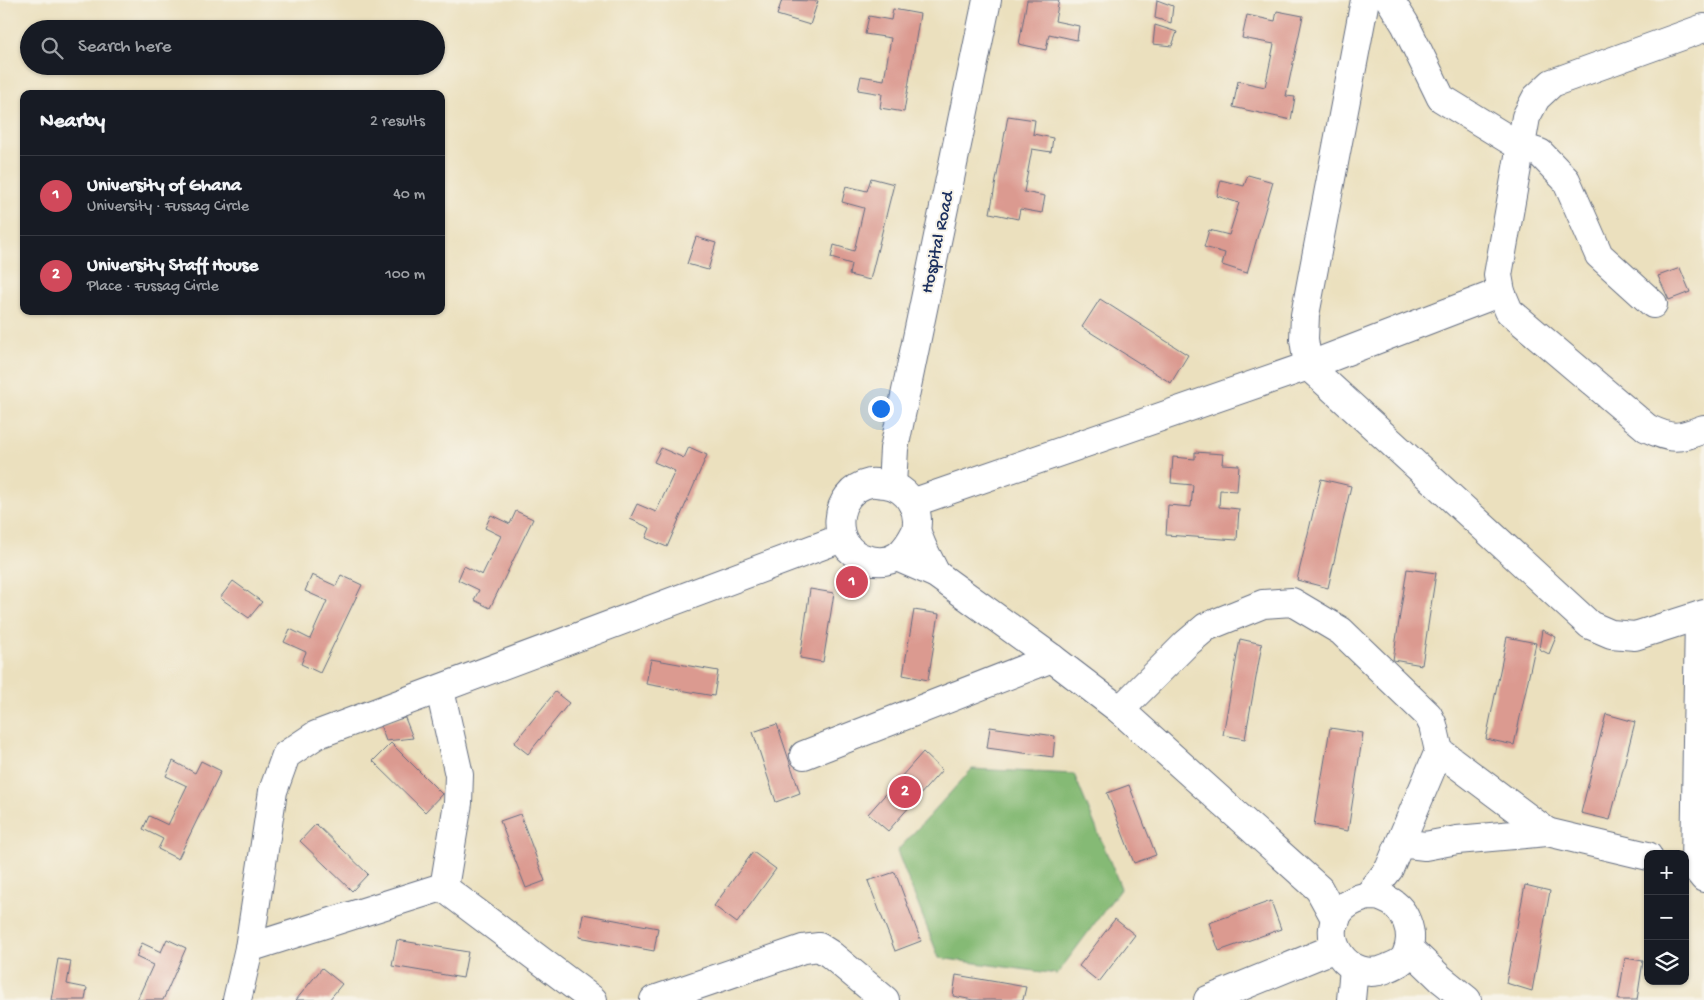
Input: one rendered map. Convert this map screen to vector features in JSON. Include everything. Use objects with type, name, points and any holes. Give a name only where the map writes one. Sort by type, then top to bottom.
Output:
[{"type":"street","name":"Hospital Road","points":[[882,484],[894,448],[987,0]]},
{"type":"street","points":[[1365,0],[1305,315],[1304,340],[1308,366],[1590,625],[1611,634],[1635,636],[1702,615],[1697,869]]},
{"type":"street","points":[[1390,0],[1405,24],[1441,98],[1521,147],[1540,153],[1566,180],[1599,255],[1652,304]]},
{"type":"street","points":[[1704,28],[1552,83],[1536,98],[1526,117],[1498,275],[1500,292],[1509,311],[1647,428],[1667,437],[1682,437],[1704,429]]},
{"type":"street","points":[[912,502],[1308,366],[1500,292]]},
{"type":"street","points":[[882,484],[905,494],[912,502],[918,518],[916,531],[910,544],[897,558],[874,562],[861,558],[850,550],[842,538],[839,525],[840,510],[847,497],[858,488],[882,484]]},
{"type":"street","points":[[916,531],[936,574]]},
{"type":"street","points":[[237,1000],[249,948],[273,791],[286,755],[316,735],[842,538]]},
{"type":"street","points":[[897,558],[936,574],[1120,710],[1319,889],[1336,920]]},
{"type":"street","points":[[1120,710],[1186,644],[1206,627],[1264,604],[1292,602],[1341,631],[1428,715],[1433,725],[1439,751],[1389,868],[1361,898],[1343,908],[1336,920],[1333,934],[1335,948],[1342,960],[1354,968],[1367,972],[1381,971],[1402,956],[1409,928],[1404,914],[1395,904],[1382,897],[1361,898],[1319,889]]},
{"type":"street","points":[[804,755],[1052,658]]},
{"type":"street","points":[[440,690],[459,775],[458,803],[444,888]]},
{"type":"street","points":[[1439,751],[1547,832]]},
{"type":"street","points":[[1400,843],[1424,846],[1456,840],[1547,832],[1644,855]]},
{"type":"street","points":[[249,948],[438,888],[444,888],[593,1000]]},
{"type":"street","points":[[654,1000],[802,949],[819,947],[885,1000]]},
{"type":"street","points":[[1208,1000],[1335,948]]},
{"type":"street","points":[[1402,956],[1441,979],[1467,1000]]},
{"type":"street","points":[[1352,1000],[1354,968]]},
{"type":"green space","points":[[972,769],[1074,774],[1121,888],[1057,974],[939,958],[897,851]]},
{"type":"building","points":[[782,0],[818,1],[810,25],[777,15]]},
{"type":"building","points":[[1027,0],[1059,0],[1055,21],[1079,26],[1077,40],[1049,34],[1046,50],[1019,44]]},
{"type":"building","points":[[1157,0],[1173,6],[1171,23],[1155,18]]},
{"type":"building","points":[[893,9],[920,14],[904,112],[880,108],[882,94],[858,90],[861,76],[884,80],[891,38],[865,34],[869,16],[891,20]]},
{"type":"building","points":[[1277,11],[1303,16],[1286,96],[1295,97],[1291,120],[1233,107],[1238,81],[1265,87],[1274,44],[1242,38],[1247,15],[1275,21]]},
{"type":"building","points":[[1155,25],[1177,32],[1172,46],[1153,44]]},
{"type":"building","points":[[1008,116],[1035,120],[1033,134],[1053,138],[1051,152],[1032,149],[1024,192],[1045,196],[1042,213],[1020,209],[1018,219],[990,213]]},
{"type":"building","points":[[1248,175],[1273,182],[1247,273],[1222,265],[1225,253],[1204,247],[1209,230],[1229,235],[1239,203],[1217,196],[1221,180],[1244,186]]},
{"type":"building","points":[[871,178],[894,184],[870,280],[849,275],[851,264],[831,258],[834,245],[854,251],[864,208],[842,202],[846,186],[867,191]]},
{"type":"building","points":[[696,237],[716,243],[708,270],[687,264]]},
{"type":"building","points":[[1680,268],[1690,292],[1669,300],[1658,276]]},
{"type":"building","points":[[1100,299],[1188,355],[1171,383],[1082,327]]},
{"type":"building","points":[[689,447],[707,455],[667,547],[646,538],[650,528],[630,519],[637,504],[656,512],[675,471],[654,462],[661,448],[684,458]]},
{"type":"building","points":[[1195,452],[1223,454],[1222,464],[1239,465],[1237,491],[1220,490],[1219,507],[1239,509],[1237,540],[1166,535],[1168,505],[1191,507],[1193,485],[1171,483],[1173,457],[1195,459]]},
{"type":"building","points":[[1321,479],[1351,486],[1328,588],[1297,580]]},
{"type":"building","points":[[516,511],[533,519],[490,608],[474,600],[479,590],[458,580],[464,566],[482,575],[501,536],[485,528],[491,515],[510,524]]},
{"type":"building","points":[[1407,569],[1436,573],[1422,665],[1393,660]]},
{"type":"building","points":[[312,575],[336,586],[341,575],[362,585],[320,673],[301,664],[306,652],[284,642],[290,629],[310,639],[327,601],[305,591]]},
{"type":"building","points":[[233,581],[262,602],[249,618],[220,598]]},
{"type":"building","points":[[810,589],[834,593],[823,662],[800,658]]},
{"type":"building","points":[[914,610],[939,614],[928,680],[903,675]]},
{"type":"building","points":[[1542,630],[1556,637],[1549,654],[1539,649]]},
{"type":"building","points":[[1507,637],[1536,643],[1514,745],[1486,739]]},
{"type":"building","points":[[1240,639],[1262,644],[1245,739],[1223,735]]},
{"type":"building","points":[[651,659],[718,671],[714,696],[646,684]]},
{"type":"building","points":[[555,692],[569,703],[528,754],[514,743]]},
{"type":"building","points":[[1606,714],[1635,722],[1610,820],[1581,813]]},
{"type":"building","points":[[405,718],[413,738],[386,741],[379,722]]},
{"type":"building","points":[[777,724],[800,793],[776,802],[753,732]]},
{"type":"building","points":[[990,727],[1055,736],[1053,757],[987,748]]},
{"type":"building","points":[[1330,728],[1363,733],[1348,831],[1314,825]]},
{"type":"building","points":[[391,743],[442,794],[425,812],[373,761]]},
{"type":"building","points":[[923,752],[942,770],[888,831],[868,814]]},
{"type":"building","points":[[173,761],[195,773],[201,761],[221,771],[178,859],[158,849],[163,839],[143,829],[149,816],[168,825],[187,786],[166,776]]},
{"type":"building","points":[[1129,785],[1156,855],[1134,863],[1107,793]]},
{"type":"building","points":[[520,814],[545,881],[526,888],[500,821]]},
{"type":"building","points":[[316,824],[368,874],[352,891],[300,841]]},
{"type":"building","points":[[753,852],[776,869],[737,923],[714,906]]},
{"type":"building","points":[[895,872],[921,941],[895,951],[868,881]]},
{"type":"building","points":[[1525,885],[1550,891],[1532,991],[1506,983]]},
{"type":"building","points":[[1271,901],[1281,929],[1219,951],[1209,923]]},
{"type":"building","points":[[583,914],[658,928],[654,951],[579,937]]},
{"type":"building","points":[[1115,919],[1135,935],[1099,982],[1079,966]]},
{"type":"building","points":[[167,939],[186,948],[163,1000],[137,1000],[153,965],[136,957],[142,943],[161,952]]},
{"type":"building","points":[[397,940],[468,952],[463,978],[392,966]]},
{"type":"building","points":[[1625,958],[1643,961],[1637,1000],[1618,1000]]},
{"type":"building","points":[[58,959],[71,961],[67,984],[87,988],[85,1000],[51,1000]]},
{"type":"building","points":[[322,968],[342,984],[329,1000],[296,1000]]},
{"type":"building","points":[[956,975],[1026,987],[1023,1000],[973,1000],[953,996]]},
{"type":"place","name":"University of Ghana","points":[[852,582]]},
{"type":"place","name":"University Staff House","points":[[905,792]]}]
